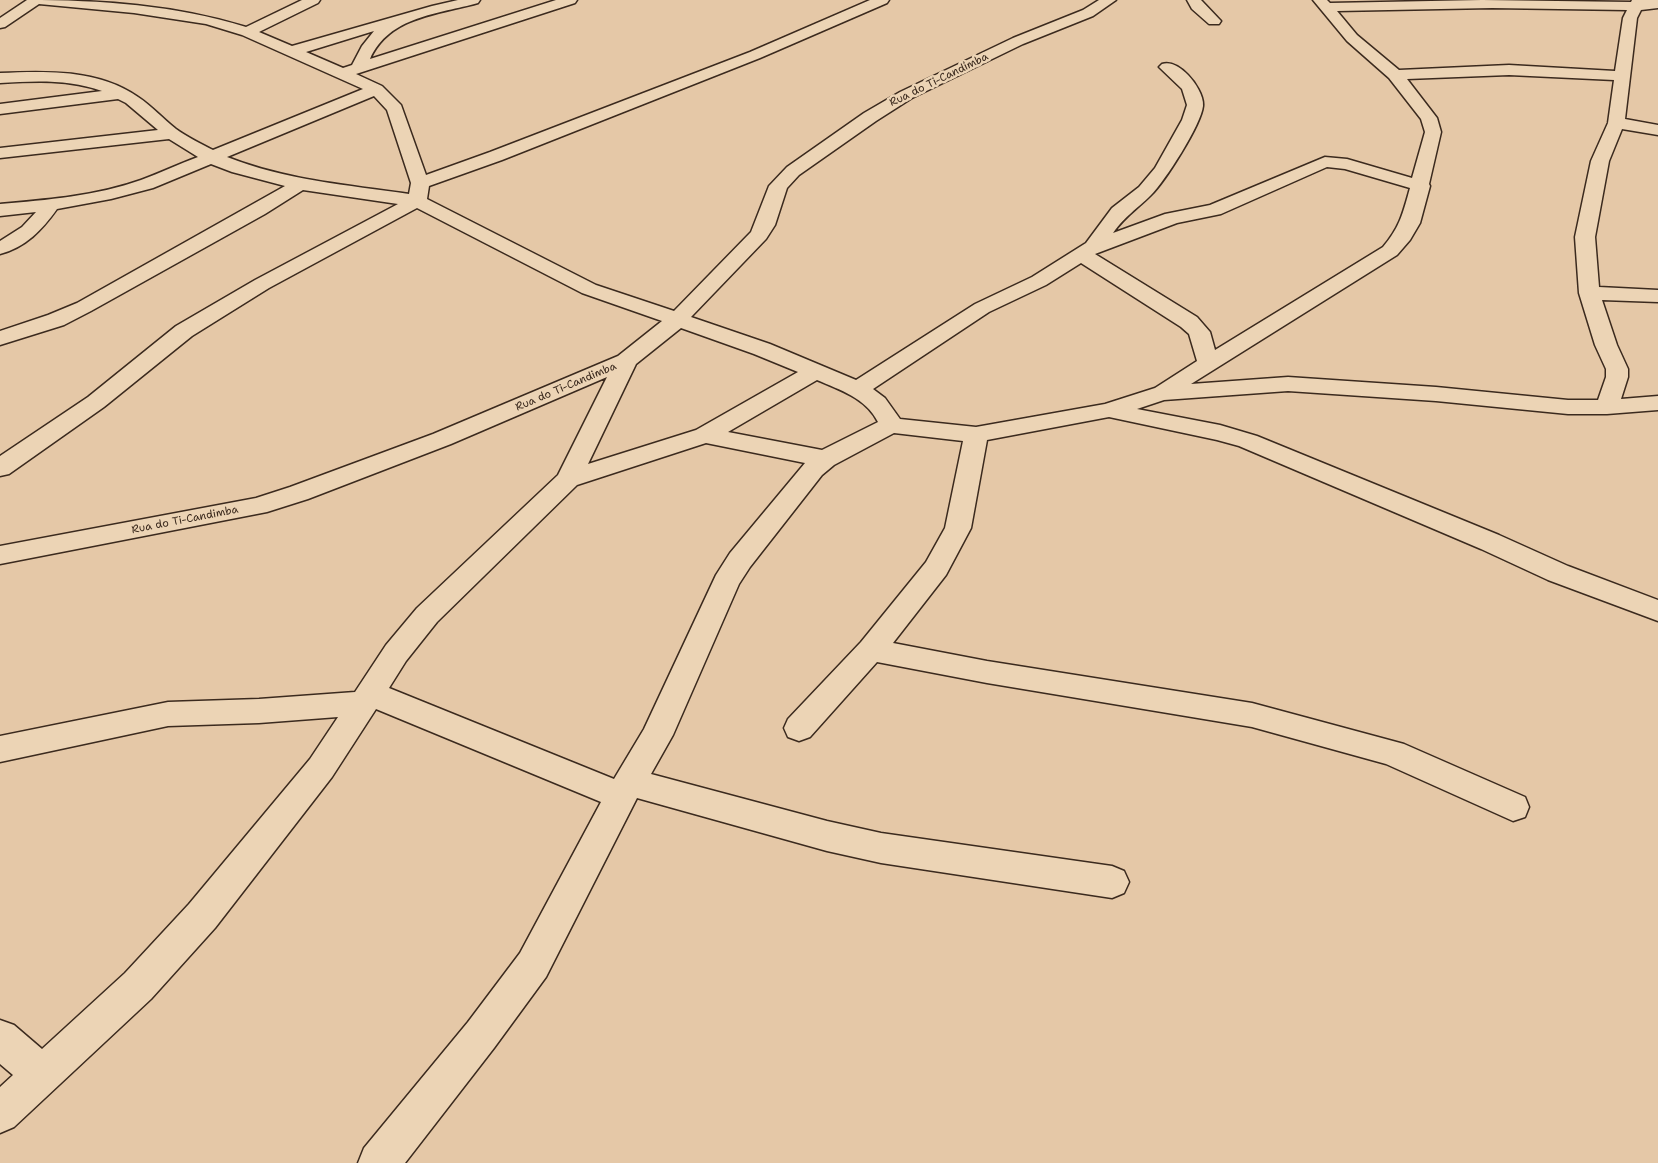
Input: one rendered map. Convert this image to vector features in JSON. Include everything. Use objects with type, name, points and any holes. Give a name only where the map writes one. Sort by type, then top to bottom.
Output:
[{"type":"street","points":[[0,24],[36,0],[134,9],[208,20],[247,32],[376,89],[395,108],[418,192]]},
{"type":"street","points":[[134,9],[154,0]]},
{"type":"street","points":[[247,32],[312,0]]},
{"type":"street","points":[[292,52],[403,18],[473,0]]},
{"type":"street","points":[[342,73],[570,0]]},
{"type":"street","points":[[830,21],[852,0]]},
{"type":"street","points":[[0,468],[96,402],[184,331],[418,192],[496,156],[755,55],[882,0]]},
{"type":"street","name":"Rua do Ti-Candimba","points":[[0,555],[258,506],[299,493],[442,439],[626,361],[676,320],[759,236],[765,225],[778,186],[809,159],[891,103],[1018,41],[1088,13],[1109,0]]},
{"type":"street","points":[[1194,0],[1197,6],[1214,21]]},
{"type":"street","points":[[1322,4],[1491,2],[1658,4]]},
{"type":"street","points":[[1607,407],[1617,377],[1617,369],[1606,345],[1589,293],[1585,237],[1600,161],[1616,122],[1630,18],[1638,3]]},
{"type":"street","points":[[1161,393],[1208,362],[1345,281],[1390,251],[1403,236],[1410,223],[1434,132],[1429,118],[1395,75],[1352,38],[1322,4]]},
{"type":"street","points":[[359,67],[369,45],[374,39],[403,18]]},
{"type":"street","points":[[1087,251],[1119,212],[1145,191],[1163,170],[1190,120],[1195,105],[1190,88],[1182,78],[1167,67]]},
{"type":"street","points":[[1395,75],[1509,70],[1623,76]]},
{"type":"street","points":[[0,78],[42,76],[64,78],[88,82],[121,94],[132,100],[172,134],[213,158],[251,173],[300,184],[418,192],[589,289],[762,349],[858,388],[877,403],[885,412],[891,425]]},
{"type":"street","points":[[0,210],[50,205],[129,190],[213,158],[376,89]]},
{"type":"street","points":[[0,109],[121,94]]},
{"type":"street","points":[[1616,122],[1658,130]]},
{"type":"street","points":[[0,153],[172,134]]},
{"type":"street","points":[[858,388],[982,308],[1039,281],[1087,251],[1172,218],[1214,210],[1325,162],[1347,164],[1421,186]]},
{"type":"street","points":[[0,338],[56,320],[84,307],[300,184]]},
{"type":"street","points":[[0,248],[24,236],[34,228],[50,205]]},
{"type":"street","points":[[1087,251],[1189,322],[1199,332],[1208,362]]},
{"type":"street","points":[[1589,293],[1658,296]]},
{"type":"street","points":[[0,1113],[138,986],[202,916],[320,768],[396,653],[427,615],[568,479],[626,361]]},
{"type":"street","points":[[568,479],[705,436],[816,371]]},
{"type":"street","points":[[378,1163],[481,1035],[534,965],[626,789],[657,735],[726,582],[740,560],[798,485],[825,459],[891,425],[976,435],[1109,410],[1161,393],[1288,384],[1436,394],[1568,407],[1607,407],[1658,403]]},
{"type":"street","points":[[1109,410],[1220,433],[1248,442],[1472,534],[1558,573],[1658,611]]},
{"type":"street","points":[[799,728],[871,650],[936,568],[958,528],[964,505],[976,435]]},
{"type":"street","points":[[705,436],[825,459]]},
{"type":"street","points":[[871,650],[987,672],[1252,715],[1393,753],[1513,807]]},
{"type":"street","points":[[0,749],[168,714],[259,711],[366,698],[626,789],[882,848],[1112,882]]},
{"type":"street","points":[[0,1039],[43,1075]]}]
